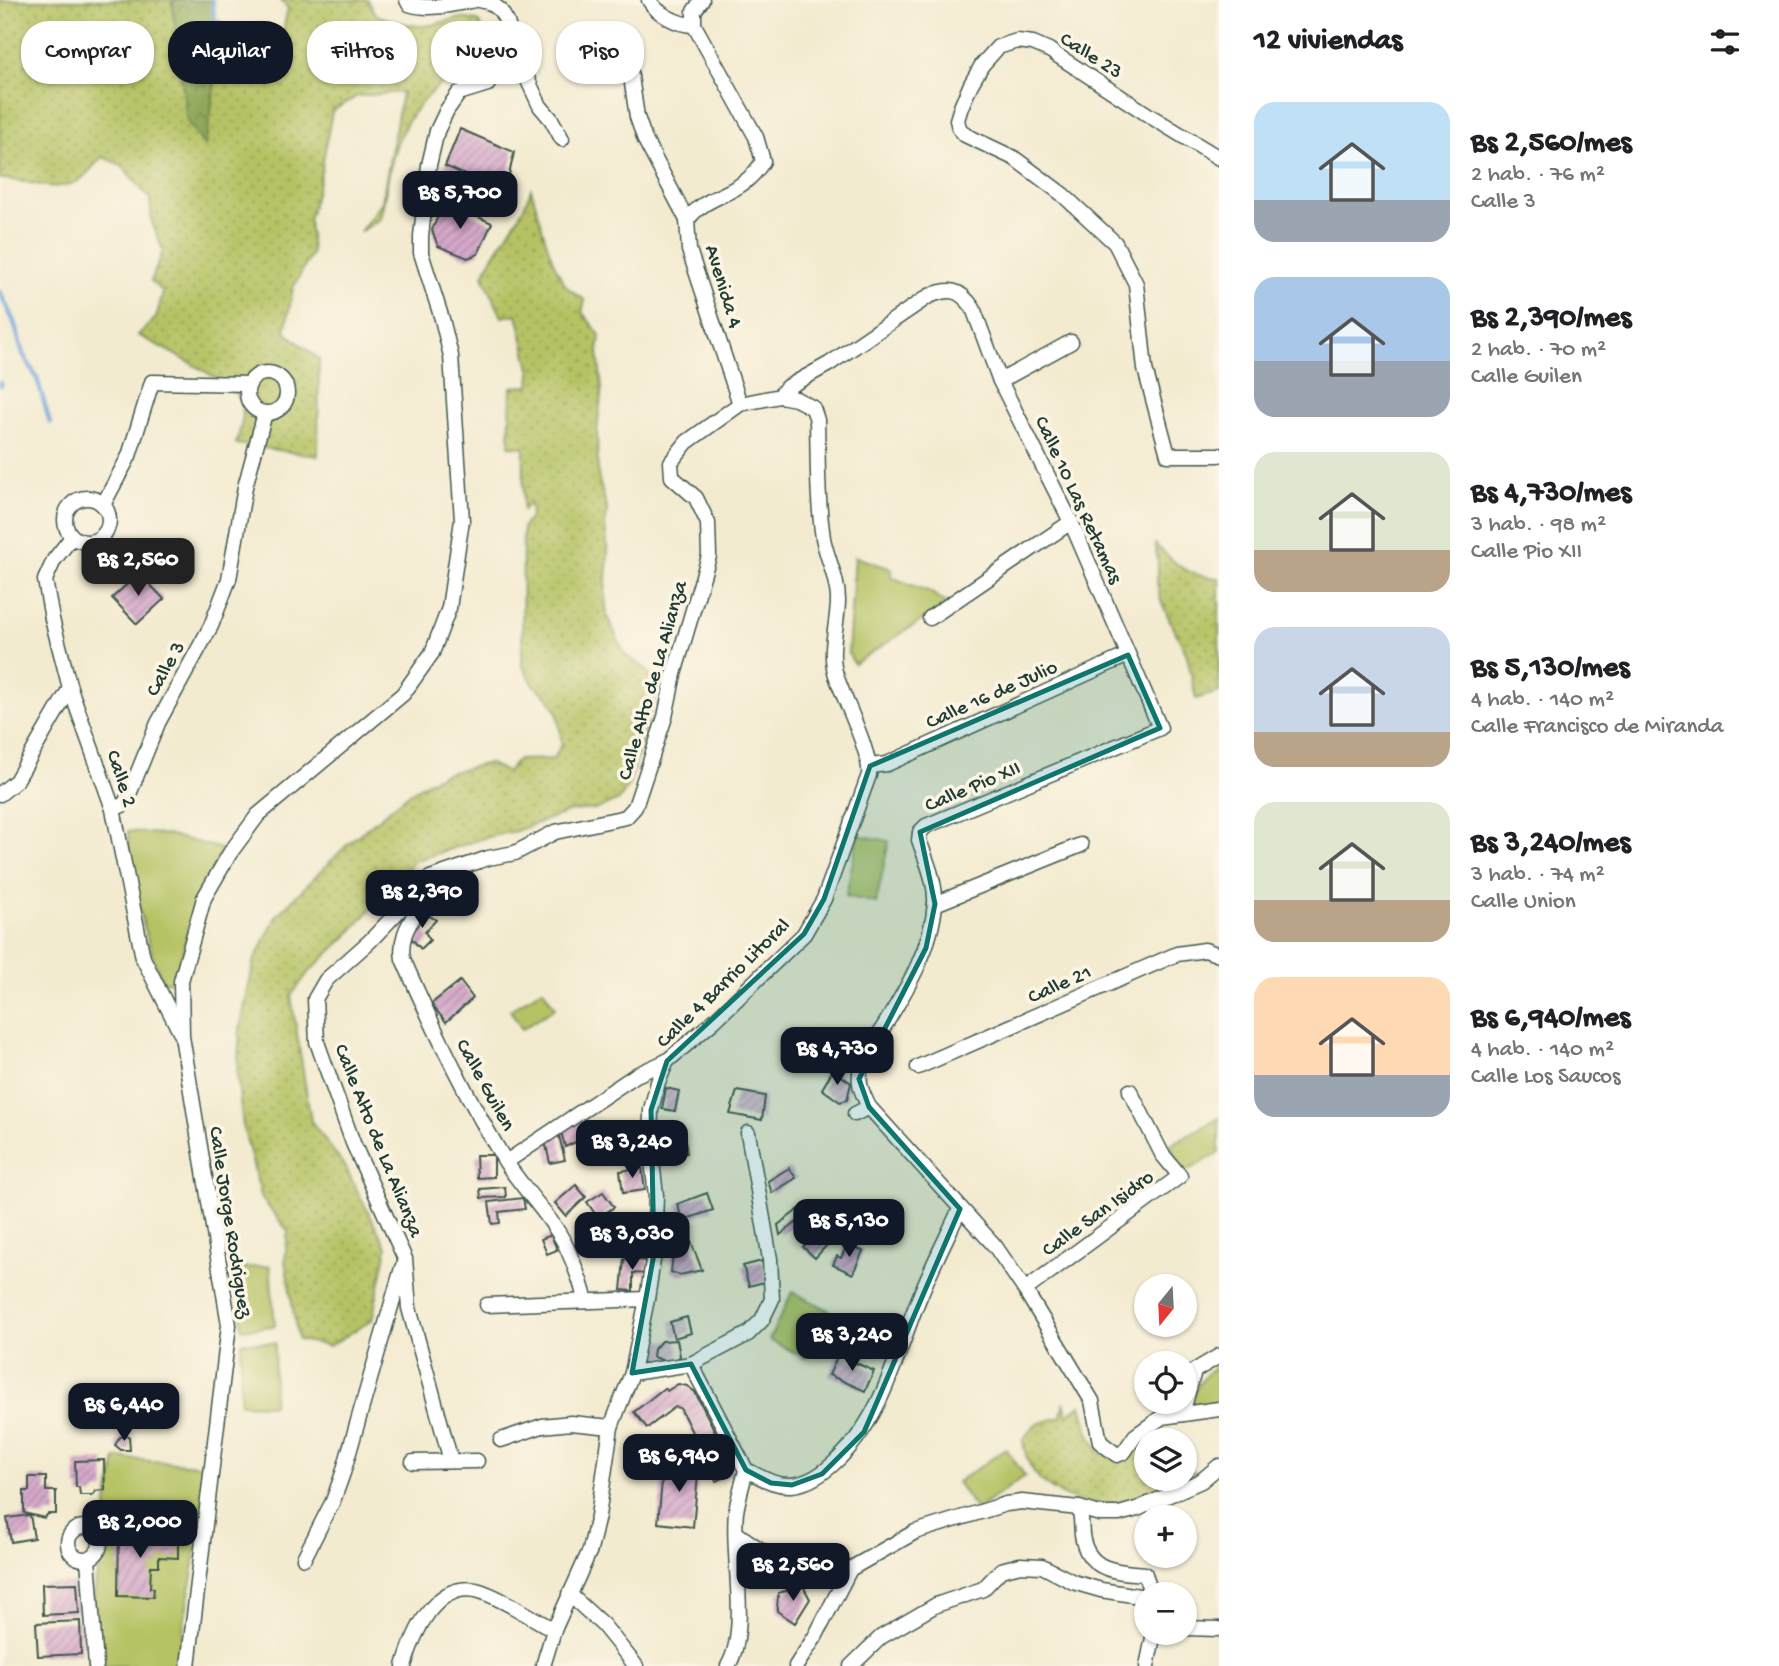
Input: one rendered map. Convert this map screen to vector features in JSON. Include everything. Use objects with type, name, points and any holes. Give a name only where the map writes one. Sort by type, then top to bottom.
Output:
[{"type":"street","points":[[407,0],[409,4],[424,7],[477,0],[491,3],[500,10],[507,22],[516,55],[530,86],[562,139]]},
{"type":"street","points":[[649,0],[668,17],[694,24]]},
{"type":"street","points":[[632,84],[637,117],[645,140],[687,220],[695,209],[741,187],[755,175],[763,161],[756,136],[694,24],[694,11],[702,0]]},
{"type":"street","name":"Calle 23","points":[[1219,158],[1049,50],[1033,43],[1017,41],[998,47],[982,65],[957,120],[965,135],[1014,158],[1062,194],[1115,243],[1136,284],[1145,369],[1168,455],[1219,455]]},
{"type":"street","points":[[182,1036],[181,981],[193,935],[204,898],[230,853],[258,816],[403,694],[432,653],[449,608],[461,520],[451,356],[421,253],[421,236],[429,165],[437,131],[459,93],[488,85]]},
{"type":"street","name":"Avenida 4","points":[[687,220],[690,250],[740,404]]},
{"type":"street","name":"Calle 10 Las Retamas","points":[[780,396],[786,388],[811,375],[929,296],[947,289],[966,298],[973,308],[1000,382],[1071,522],[1160,728]]},
{"type":"street","points":[[1000,382],[1071,342]]},
{"type":"street","points":[[272,374],[283,382],[286,400],[277,411],[265,414],[249,403],[249,384],[259,375],[272,374]]},
{"type":"street","points":[[103,505],[129,456],[152,382],[249,384]]},
{"type":"street","points":[[740,404],[780,396],[807,403],[813,408],[817,420],[818,498],[824,544],[836,583],[838,600],[835,674],[870,766]]},
{"type":"street","name":"Calle Alto de La Alianza","points":[[451,1461],[409,1308],[405,1259],[353,1143],[317,1042],[315,999],[326,980],[370,940],[430,878],[488,858],[515,853],[555,832],[626,817],[635,807],[666,717],[674,674],[709,556],[708,523],[696,498],[672,477],[671,462],[687,442],[740,404]]},
{"type":"street","name":"Calle 3","points":[[113,809],[125,804],[158,723],[211,626],[229,579],[245,487],[265,414]]},
{"type":"street","points":[[90,498],[103,505],[109,518],[106,533],[86,542],[72,537],[65,518],[71,505],[90,498]]},
{"type":"street","points":[[930,618],[1071,522]]},
{"type":"street","name":"Calle 2","points":[[72,537],[54,560],[45,580],[52,619],[70,688],[113,809],[143,958],[182,1036]]},
{"type":"street","name":"Calle 16 de Julio","points":[[870,766],[887,764],[1128,654]]},
{"type":"street","points":[[0,794],[16,781],[70,688]]},
{"type":"street","name":"Calle Pio XII","points":[[869,1107],[859,1079],[862,1066],[926,948],[935,904],[934,886],[919,840],[920,832],[926,826],[1160,728]]},
{"type":"street","name":"Calle 4 Barrio Litoral","points":[[544,1666],[554,1630],[590,1550],[598,1516],[611,1427],[632,1373],[647,1299],[654,1254],[656,1195],[650,1144],[652,1110],[658,1082],[667,1061],[714,1021],[804,934],[824,899],[870,766]]},
{"type":"street","points":[[935,904],[1081,845]]},
{"type":"street","name":"Calle Guilen","points":[[430,878],[425,898],[405,931],[401,947],[403,959],[436,1035],[506,1162],[565,1244],[586,1301]]},
{"type":"street","name":"Calle 21","points":[[918,1068],[1177,954],[1205,950],[1219,956]]},
{"type":"street","name":"Calle Jorge Rodriguez","points":[[182,1036],[229,1325],[188,1666]]},
{"type":"street","points":[[506,1162],[636,1075],[667,1061]]},
{"type":"street","name":"Calle San Isidro","points":[[1025,1290],[1180,1177],[1161,1154],[1130,1090]]},
{"type":"street","points":[[855,1114],[869,1107],[960,1209],[978,1224],[995,1246],[1092,1401],[1100,1442],[1117,1455],[1124,1452],[1135,1436],[1153,1422],[1162,1417],[1182,1414]]},
{"type":"street","points":[[632,1373],[691,1364],[748,1334],[762,1320],[772,1299],[770,1259],[748,1133]]},
{"type":"street","points":[[691,1364],[746,1470],[771,1483],[792,1485],[822,1474],[845,1454],[864,1432],[892,1370],[918,1300],[960,1209]]},
{"type":"street","points":[[304,1558],[344,1473],[405,1259]]},
{"type":"street","points":[[487,1305],[647,1299]]},
{"type":"street","points":[[1197,1369],[1219,1356]]},
{"type":"street","points":[[1197,1412],[1219,1409]]},
{"type":"street","points":[[501,1440],[542,1426],[571,1423],[611,1427]]},
{"type":"street","points":[[413,1462],[477,1461]]},
{"type":"street","points":[[796,1666],[815,1637],[850,1569],[915,1532],[1006,1504],[1040,1502],[1100,1514],[1119,1514],[1201,1481],[1219,1466]]},
{"type":"street","points":[[728,1666],[734,1655],[738,1626],[736,1512],[746,1470]]},
{"type":"street","points":[[1079,1508],[1082,1536],[1089,1555],[1109,1571],[1145,1574],[1147,1582]]},
{"type":"street","points":[[736,1533],[765,1553],[789,1562],[850,1569]]},
{"type":"street","points":[[89,1559],[96,1666]]},
{"type":"street","points":[[851,1666],[881,1637],[936,1605],[983,1588],[1001,1570],[1020,1565],[1042,1566],[1073,1582],[1101,1590],[1134,1594]]},
{"type":"street","points":[[404,1666],[410,1643],[422,1617],[454,1591],[475,1590],[512,1606],[554,1630]]},
{"type":"street","points":[[569,1594],[603,1625],[635,1666]]},
{"type":"street","points":[[1197,1628],[1219,1629]]},
{"type":"street","points":[[1147,1666],[1151,1645]]},
{"type":"highlighted area","points":[[1128,655],[1160,728],[920,832],[935,904],[926,948],[859,1079],[869,1107],[960,1209],[864,1432],[822,1474],[792,1485],[771,1483],[746,1470],[691,1364],[632,1373],[654,1254],[651,1110],[667,1061],[804,934],[824,899],[870,766]]},
{"type":"green space","points":[[0,0],[212,0],[218,21],[168,21],[168,84],[293,84],[293,21],[285,21],[288,8],[280,0],[368,0],[375,14],[392,21],[307,21],[307,84],[417,84],[417,25],[431,25],[431,84],[441,84],[422,102],[405,126],[390,167],[380,219],[360,232],[382,202],[402,92],[358,96],[332,111],[320,178],[309,219],[312,253],[293,288],[285,332],[319,359],[318,456],[236,444],[243,413],[238,396],[207,373],[138,335],[156,318],[163,292],[151,281],[163,251],[152,222],[150,199],[121,165],[103,157],[81,179],[68,185],[49,186],[0,179]]},
{"type":"green space","points":[[172,0],[212,0],[215,21],[175,21]]},
{"type":"green space","points":[[457,19],[474,21],[449,21]]},
{"type":"green space","points":[[182,84],[215,84],[205,146],[187,121]]},
{"type":"green space","points":[[531,189],[549,250],[559,273],[567,287],[585,301],[582,312],[600,335],[598,352],[602,388],[597,432],[598,476],[607,509],[607,616],[625,655],[645,668],[656,685],[653,706],[629,784],[619,800],[597,809],[571,811],[516,831],[484,838],[414,861],[345,938],[308,973],[291,996],[311,1121],[345,1167],[387,1248],[372,1320],[329,1346],[298,1340],[285,1260],[288,1231],[262,1199],[243,1126],[237,1074],[240,1029],[254,961],[277,915],[351,841],[411,792],[440,775],[488,763],[506,772],[518,760],[553,759],[562,744],[557,711],[548,697],[534,685],[522,665],[523,527],[531,516],[530,503],[523,510],[524,447],[509,446],[511,387],[530,386],[531,373],[517,314],[502,317],[483,276],[521,212]]},
{"type":"green space","points":[[1155,544],[1190,572],[1219,578],[1219,692],[1196,699],[1187,655],[1162,604],[1157,584]]},
{"type":"green space","points":[[855,557],[892,569],[891,577],[930,592],[947,604],[854,664],[848,652]]},
{"type":"green space","points":[[128,831],[169,835],[223,849],[200,896],[175,981],[163,982],[150,948],[131,867]]},
{"type":"green space","points":[[858,835],[889,841],[876,903],[846,896]]},
{"type":"green space","points":[[543,989],[555,1008],[522,1029],[510,1010]]},
{"type":"green space","points":[[1219,1118],[1219,1153],[1185,1172],[1170,1145]]},
{"type":"green space","points":[[270,1266],[275,1326],[242,1329],[237,1268]]},
{"type":"green space","points":[[792,1292],[829,1310],[806,1358],[769,1340]]},
{"type":"green space","points":[[241,1342],[275,1343],[273,1405],[240,1404]]},
{"type":"green space","points":[[1219,1366],[1219,1405],[1197,1408],[1197,1387],[1209,1371]]},
{"type":"green space","points":[[1064,1402],[1067,1415],[1081,1405],[1088,1430],[1099,1453],[1117,1455],[1134,1447],[1134,1491],[1166,1491],[1131,1502],[1095,1504],[1061,1494],[1047,1485],[1035,1473],[1027,1458],[1023,1439],[1036,1424],[1061,1417]]},
{"type":"green space","points":[[1006,1449],[1025,1476],[976,1510],[957,1482]]},
{"type":"green space","points":[[116,1458],[210,1466],[177,1666],[89,1666],[96,1580],[104,1549],[111,1538],[111,1522],[105,1513]]},
{"type":"building","points":[[460,129],[514,152],[505,193],[445,166]]},
{"type":"building","points":[[444,202],[492,223],[478,254],[468,258],[438,246],[432,230]]},
{"type":"building","points":[[139,573],[164,599],[137,624],[112,598]]},
{"type":"building","points":[[422,911],[436,920],[425,932],[430,940],[421,949],[409,936]]},
{"type":"building","points":[[460,981],[473,998],[446,1022],[431,1004]]},
{"type":"building","points":[[833,1070],[851,1083],[847,1100],[840,1102],[822,1089]]},
{"type":"building","points":[[666,1088],[679,1091],[675,1111],[662,1109]]},
{"type":"building","points":[[737,1091],[765,1096],[762,1120],[730,1114]]},
{"type":"building","points":[[581,1118],[585,1120],[584,1138],[565,1147],[561,1131]]},
{"type":"building","points":[[662,1130],[684,1131],[687,1153],[667,1154]]},
{"type":"building","points":[[558,1132],[565,1160],[550,1163],[545,1141]]},
{"type":"building","points":[[476,1155],[494,1155],[494,1177],[477,1178]]},
{"type":"building","points":[[642,1168],[645,1190],[623,1193],[620,1171]]},
{"type":"building","points":[[789,1168],[796,1178],[772,1193],[768,1181]]},
{"type":"building","points":[[576,1185],[586,1197],[566,1216],[555,1203]]},
{"type":"building","points":[[505,1187],[506,1197],[481,1198],[480,1189]]},
{"type":"building","points":[[603,1192],[614,1207],[598,1218],[587,1202]]},
{"type":"building","points":[[707,1193],[713,1210],[683,1220],[677,1204]]},
{"type":"building","points":[[523,1198],[525,1209],[499,1212],[500,1223],[492,1224],[489,1202]]},
{"type":"building","points":[[814,1208],[823,1218],[815,1225],[807,1215]]},
{"type":"building","points":[[799,1209],[805,1216],[780,1235],[778,1225]]},
{"type":"building","points":[[827,1223],[838,1233],[815,1258],[803,1247]]},
{"type":"building","points":[[688,1234],[702,1270],[680,1275],[671,1272],[675,1237]]},
{"type":"building","points":[[551,1235],[557,1250],[547,1254],[541,1239]]},
{"type":"building","points":[[847,1245],[863,1251],[853,1274],[833,1265],[837,1256],[841,1258]]},
{"type":"building","points":[[624,1259],[648,1261],[647,1274],[633,1273],[633,1291],[621,1290]]},
{"type":"building","points":[[762,1261],[768,1281],[749,1286],[743,1266]]},
{"type":"building","points":[[687,1317],[691,1333],[674,1338],[670,1322]]},
{"type":"building","points":[[677,1340],[680,1356],[676,1361],[667,1362],[653,1357],[654,1349],[661,1341]]},
{"type":"building","points":[[838,1355],[874,1371],[865,1391],[829,1375]]},
{"type":"building","points":[[678,1384],[695,1392],[731,1463],[731,1475],[716,1481],[680,1408],[675,1407],[647,1428],[634,1412],[664,1388],[667,1391]]},
{"type":"building","points":[[129,1436],[130,1450],[121,1450],[115,1445],[120,1437]]},
{"type":"building","points":[[104,1460],[105,1490],[96,1491],[93,1495],[80,1495],[79,1487],[76,1487],[75,1461]]},
{"type":"building","points":[[664,1461],[699,1465],[693,1527],[658,1523]]},
{"type":"building","points":[[29,1477],[46,1477],[46,1491],[56,1491],[56,1514],[48,1514],[44,1518],[24,1513],[24,1491],[29,1491]]},
{"type":"building","points":[[30,1515],[34,1538],[11,1542],[7,1518]]},
{"type":"building","points":[[119,1528],[149,1528],[149,1539],[178,1540],[178,1558],[159,1557],[159,1566],[151,1566],[150,1588],[154,1588],[153,1597],[118,1596]]},
{"type":"building","points":[[77,1583],[79,1613],[43,1615],[42,1584]]},
{"type":"building","points":[[803,1586],[810,1599],[795,1623],[777,1611],[778,1593]]},
{"type":"building","points":[[80,1621],[81,1654],[38,1656],[36,1623]]},
{"type":"waterway","points":[[212,0],[215,21]]},
{"type":"waterway","points":[[0,292],[14,322],[23,354],[37,378],[50,423]]}]
